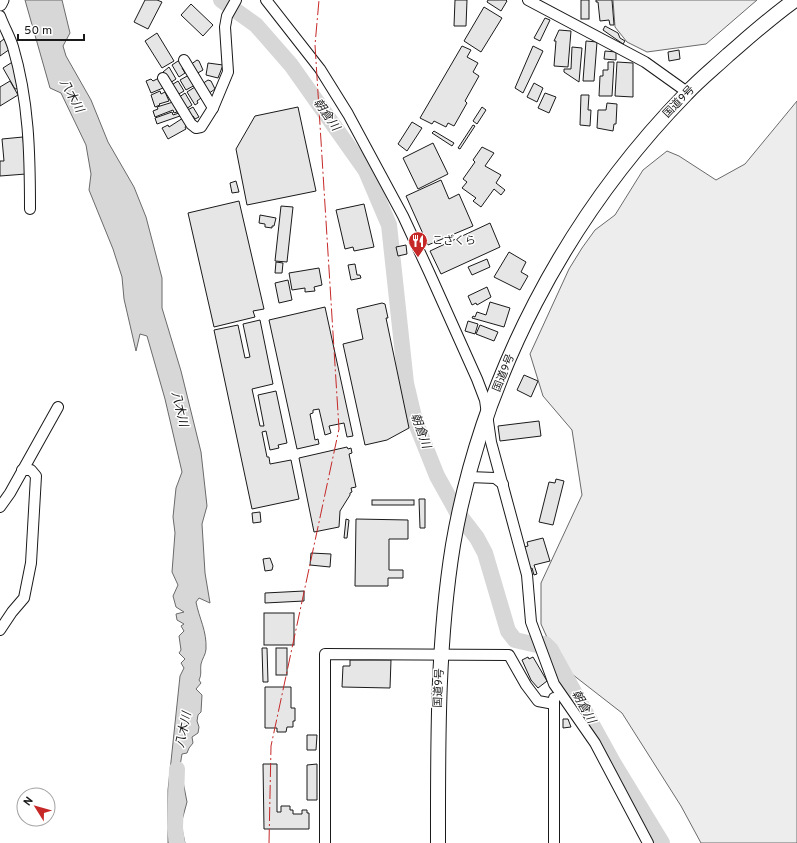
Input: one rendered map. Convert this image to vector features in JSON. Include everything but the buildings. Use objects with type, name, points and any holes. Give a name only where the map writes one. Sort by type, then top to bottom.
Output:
[{"type":"highway","name":"国道9号","points":[[438,843],[438,714],[441,653],[447,591],[457,527],[469,477],[487,417],[522,329],[537,299],[569,243],[624,165],[647,137],[688,92],[766,22],[795,0]]},
{"type":"main road","points":[[0,4],[2,0]]},
{"type":"street","points":[[266,0],[320,69],[348,114],[403,216],[477,379],[485,400],[492,442],[527,575],[531,622],[554,684],[595,743],[648,843]]},
{"type":"street","points":[[528,0],[645,62],[688,92]]},
{"type":"street","points":[[163,78],[180,109],[196,128],[202,127],[213,108],[228,72],[224,37],[227,16],[235,2]]},
{"type":"street","points":[[0,16],[13,45],[23,91],[30,142],[30,209]]},
{"type":"street","points":[[184,60],[213,108]]},
{"type":"street","points":[[0,507],[10,493],[58,407]]},
{"type":"street","points":[[0,630],[24,598],[31,563],[36,476],[31,470],[22,470]]},
{"type":"street","points":[[469,477],[495,478],[503,484]]},
{"type":"street","points":[[325,843],[325,654],[441,653],[509,655],[538,701],[554,704]]},
{"type":"street","points":[[554,684],[554,843]]},
{"type":"shaded area","points":[[613,0],[757,0],[706,44],[647,52],[627,42],[615,27]]},
{"type":"shaded area","points":[[797,101],[797,843],[701,843],[681,806],[622,713],[559,664],[541,624],[541,583],[582,495],[572,430],[543,396],[530,354],[569,269],[595,230],[615,215],[643,170],[667,151],[679,156],[716,180],[745,164]]},
{"type":"water","points":[[25,0],[62,0],[70,33],[63,46],[66,56],[91,100],[108,142],[134,187],[146,217],[162,278],[162,308],[181,371],[201,452],[207,506],[202,524],[205,573],[210,603],[199,598],[196,602],[204,630],[206,649],[201,664],[201,674],[199,680],[201,683],[196,689],[202,695],[201,712],[198,715],[197,721],[199,727],[198,733],[192,737],[193,743],[187,753],[182,754],[180,766],[187,802],[181,824],[185,843],[168,843],[168,790],[180,676],[184,668],[181,663],[185,659],[179,653],[181,650],[179,636],[184,631],[181,626],[184,624],[177,620],[176,614],[184,612],[176,607],[173,596],[178,585],[172,572],[175,533],[173,517],[176,488],[182,472],[165,399],[147,336],[140,334],[136,351],[124,299],[122,277],[113,249],[89,190],[91,174],[86,145],[61,93],[50,88]]},
{"type":"waterway","name":"朝倉川","points":[[221,0],[256,25],[291,65],[366,171],[389,225],[406,383],[415,421],[437,476],[457,512],[477,538],[485,553],[508,631],[515,640],[537,645],[545,644],[551,650],[614,764],[662,843]]},
{"type":"waterway","name":"八木川","points":[[177,769],[175,828],[177,843]]},
{"type":"power","points":[[269,843],[271,746],[339,429],[315,45],[319,0]]},
{"type":"place","name":"こざくら","points":[[418,258]]}]
